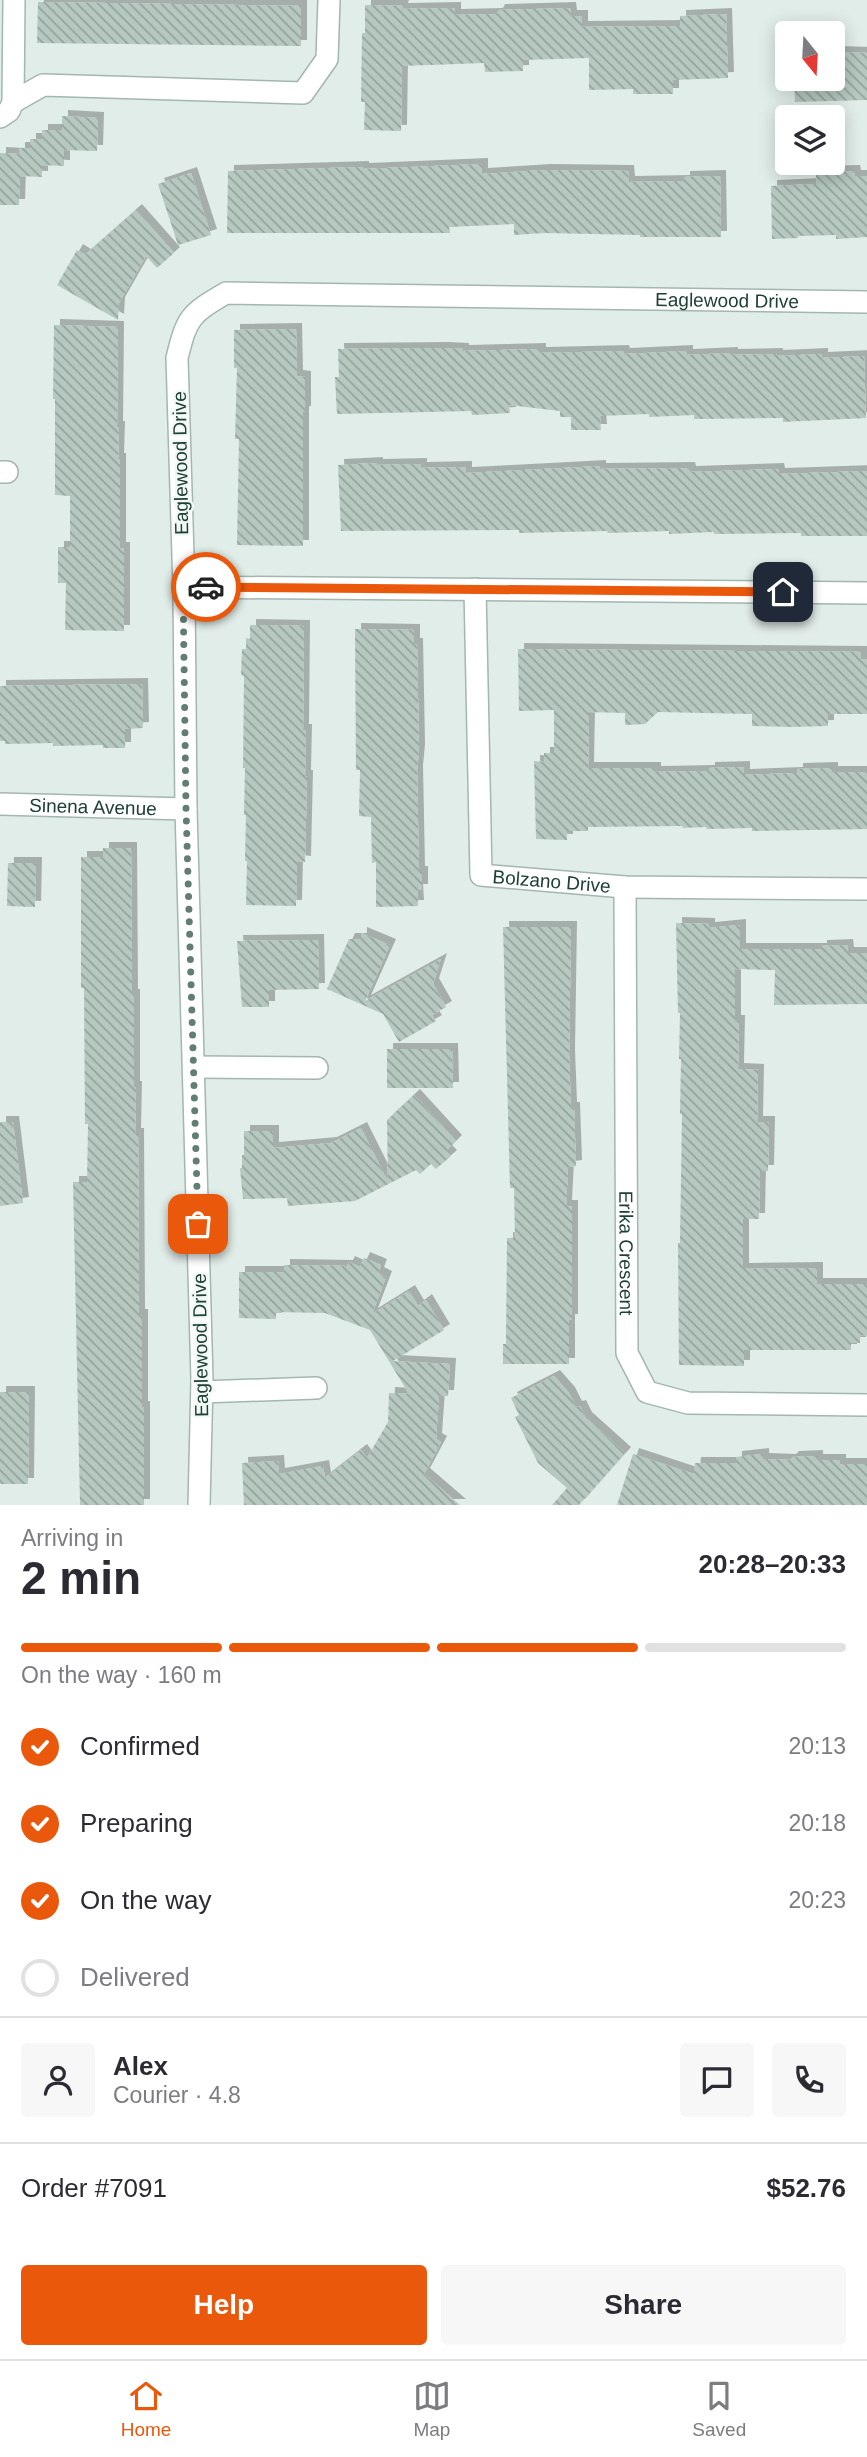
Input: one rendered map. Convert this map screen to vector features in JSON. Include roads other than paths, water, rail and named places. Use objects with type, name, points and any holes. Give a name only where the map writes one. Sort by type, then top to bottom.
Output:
[{"type":"street","points":[[7,109],[13,0]]},
{"type":"street","points":[[7,109],[43,85],[303,93],[327,59],[329,0]]},
{"type":"street","name":"Eaglewood Drive","points":[[199,1505],[202,1392],[177,358],[184,330],[197,310],[226,293],[867,302]]},
{"type":"street","points":[[183,587],[867,593]]},
{"type":"street","name":"Bolzano Drive","points":[[475,589],[481,875],[625,887],[867,889]]},
{"type":"street","name":"Sinena Avenue","points":[[0,804],[186,808]]},
{"type":"street","name":"Erika Crescent","points":[[625,887],[626,1353],[648,1392],[688,1403],[867,1405]]},
{"type":"street","points":[[194,1068],[317,1068]]},
{"type":"street","points":[[202,1392],[316,1388]]}]
